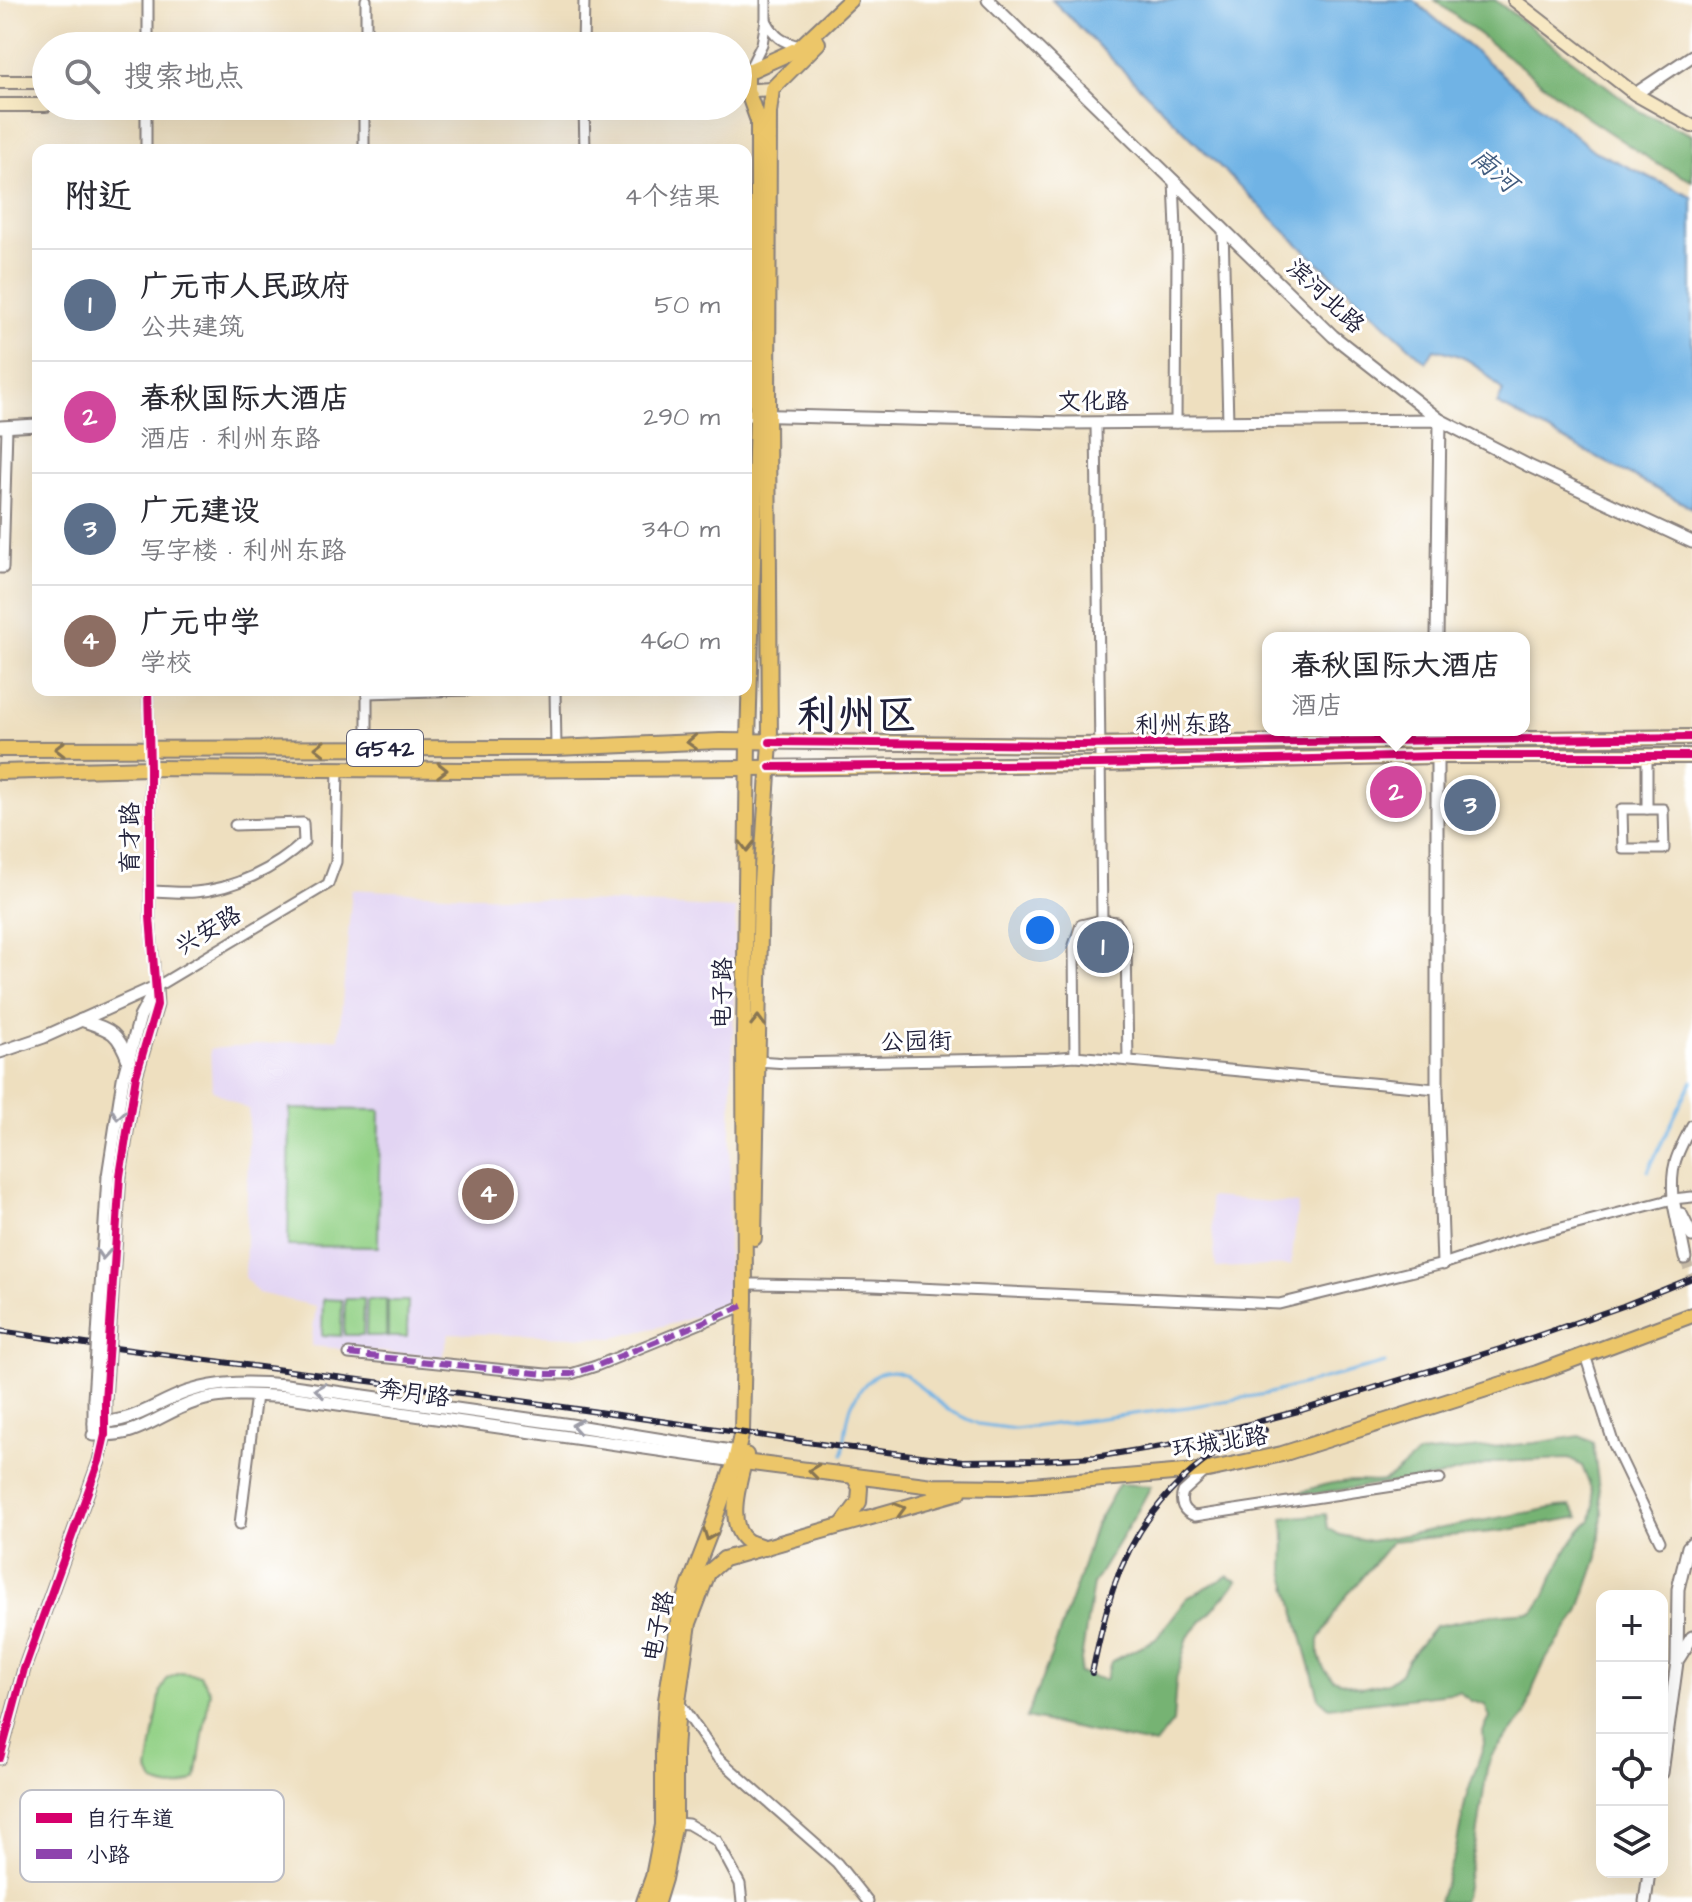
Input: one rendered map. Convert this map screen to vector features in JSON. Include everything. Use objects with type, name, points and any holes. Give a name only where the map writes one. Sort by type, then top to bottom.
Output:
[{"type":"main road","points":[[752,69],[800,46],[847,6],[861,0]]},
{"type":"main road","points":[[1514,0],[1635,94],[1692,126]]},
{"type":"main road","points":[[752,90],[772,89],[847,6]]},
{"type":"main road","points":[[0,82],[32,82]]},
{"type":"main road","name":"电子路","points":[[758,232],[772,89]]},
{"type":"main road","points":[[0,105],[32,105]]},
{"type":"main road","name":"电子路","points":[[752,109],[758,121],[757,415],[752,597]]},
{"type":"main road","name":"电子路","points":[[644,1902],[653,1877],[663,1825],[666,1700],[679,1618],[750,1432],[761,883],[770,767],[757,415]]},
{"type":"main road","name":"电子路","points":[[739,1458],[745,1305],[744,1034],[749,696]]},
{"type":"main road","name":"利州东路","points":[[770,742],[1099,745],[1692,737]]},
{"type":"main road","name":"G542","points":[[0,749],[556,748],[720,741],[770,742]]},
{"type":"main road","name":"利州东路","points":[[770,767],[1100,764],[1437,742],[1647,756],[1692,756]]},
{"type":"main road","points":[[118,748],[118,769]]},
{"type":"main road","points":[[193,748],[193,768]]},
{"type":"main road","name":"G542","points":[[0,772],[150,768],[469,770],[770,767]]},
{"type":"main road","name":"环城北路","points":[[739,1458],[763,1465],[933,1486],[1008,1487],[1208,1470],[1282,1454],[1537,1373],[1692,1316]]},
{"type":"main road","points":[[739,1458],[735,1514],[738,1529],[745,1540],[765,1548],[975,1487]]},
{"type":"main road","points":[[736,1498],[752,1473],[763,1465]]},
{"type":"main road","points":[[842,1525],[859,1502],[860,1488],[854,1476]]},
{"type":"main road","name":"电子路","points":[[657,1902],[675,1823],[678,1701],[689,1623],[708,1573],[724,1559],[765,1548]]},
{"type":"street","points":[[148,0],[148,32]]},
{"type":"street","points":[[366,0],[366,32]]},
{"type":"street","points":[[583,32],[584,0]]},
{"type":"street","points":[[752,59],[762,44],[766,0]]},
{"type":"street","name":"滨河北路","points":[[988,0],[1333,336],[1440,420],[1529,466],[1692,542]]},
{"type":"street","points":[[766,20],[774,34],[787,44],[800,46]]},
{"type":"street","points":[[1635,94],[1692,56]]},
{"type":"street","points":[[146,120],[146,144]]},
{"type":"street","points":[[364,120],[364,144]]},
{"type":"street","points":[[584,120],[585,144]]},
{"type":"street","points":[[1174,180],[1176,423]]},
{"type":"street","points":[[1223,228],[1228,422]]},
{"type":"street","name":"文化路","points":[[757,415],[1096,423],[1440,420]]},
{"type":"street","points":[[1437,632],[1440,420]]},
{"type":"street","points":[[1096,423],[1102,920]]},
{"type":"street","points":[[0,568],[3,568],[3,427],[32,425]]},
{"type":"street","name":"育才路","points":[[148,696],[150,891],[156,987]]},
{"type":"street","points":[[367,696],[367,748]]},
{"type":"street","points":[[555,696],[556,748]]},
{"type":"street","points":[[1437,742],[1437,1089],[1443,1264]]},
{"type":"street","points":[[1647,756],[1647,809]]},
{"type":"street","name":"兴安路","points":[[0,1052],[44,1037],[156,987],[328,884],[336,862],[338,768]]},
{"type":"street","points":[[1622,809],[1647,809],[1663,809],[1664,849],[1623,849],[1622,809]]},
{"type":"street","points":[[150,891],[196,892],[230,885],[267,870],[304,842],[303,823],[235,825]]},
{"type":"street","points":[[1075,1056],[1074,945],[1081,925],[1102,920],[1116,922],[1126,945],[1128,1060],[1437,1089]]},
{"type":"street","points":[[0,1758],[24,1669],[99,1461],[99,1400],[123,1079],[140,1017],[156,987]]},
{"type":"street","points":[[114,1176],[136,1076],[157,1005],[156,987]]},
{"type":"street","points":[[81,1020],[111,1030],[128,1060]]},
{"type":"street","name":"公园街","points":[[757,1061],[802,1063],[1075,1056],[1128,1060]]},
{"type":"street","points":[[1685,1258],[1671,1179],[1675,1158],[1692,1125]]},
{"type":"street","points":[[753,1284],[872,1286],[1279,1304],[1443,1264],[1512,1241],[1673,1199],[1692,1197]]},
{"type":"street","points":[[1673,1199],[1692,1236]]},
{"type":"street","points":[[349,1354],[571,1374],[745,1305]]},
{"type":"street","points":[[1585,1355],[1614,1445],[1660,1541]]},
{"type":"street","points":[[99,1429],[127,1420],[188,1392],[227,1383],[251,1382],[571,1425],[739,1458]]},
{"type":"street","name":"奔月路","points":[[99,1429],[114,1435],[131,1432],[196,1401],[229,1395],[256,1395],[739,1458]]},
{"type":"street","points":[[240,1524],[256,1395]]},
{"type":"street","points":[[1208,1470],[1181,1495],[1182,1507],[1191,1515],[1440,1479]]},
{"type":"street","points":[[1667,1734],[1677,1662],[1678,1589],[1688,1547],[1692,1543]]},
{"type":"street","points":[[1677,1662],[1692,1637]]},
{"type":"street","points":[[678,1701],[717,1757],[837,1863],[868,1902]]},
{"type":"street","points":[[675,1823],[688,1824],[717,1841],[740,1884],[742,1902]]},
{"type":"street","points":[[1645,1902],[1648,1878]]},
{"type":"shaded area","points":[[352,889],[736,909],[727,1307],[613,1338],[449,1333],[442,1357],[311,1346],[316,1306],[258,1293],[245,1278],[249,1110],[212,1090],[210,1049],[339,1038]]},
{"type":"shaded area","points":[[1209,1197],[1298,1204],[1291,1265],[1216,1268]]},
{"type":"green space","points":[[1435,0],[1495,0],[1639,111],[1692,135],[1692,181],[1657,164],[1586,117]]},
{"type":"green space","points":[[290,1109],[380,1110],[378,1247],[288,1246]]},
{"type":"green space","points":[[323,1299],[342,1300],[341,1336],[322,1335]]},
{"type":"green space","points":[[345,1299],[364,1299],[363,1335],[344,1335]]},
{"type":"green space","points":[[367,1300],[386,1300],[386,1336],[366,1336]]},
{"type":"green space","points":[[388,1301],[408,1301],[407,1337],[388,1337]]},
{"type":"green space","points":[[1580,1436],[1593,1443],[1602,1513],[1598,1557],[1579,1612],[1546,1659],[1526,1714],[1492,1755],[1462,1902],[1439,1902],[1455,1853],[1466,1798],[1484,1744],[1483,1731],[1490,1718],[1485,1705],[1471,1701],[1459,1692],[1329,1707],[1319,1698],[1284,1571],[1283,1518],[1326,1514],[1328,1528],[1340,1535],[1371,1541],[1558,1507],[1571,1506],[1579,1517],[1503,1531],[1392,1541],[1343,1600],[1319,1640],[1319,1655],[1324,1669],[1333,1679],[1361,1688],[1389,1682],[1401,1673],[1407,1660],[1435,1626],[1491,1615],[1533,1612],[1537,1608],[1568,1547],[1591,1520],[1594,1505],[1592,1491],[1582,1466],[1569,1459],[1496,1462],[1439,1477],[1295,1496],[1333,1483],[1383,1481],[1419,1454]]},
{"type":"green space","points":[[1119,1484],[1151,1486],[1093,1584],[1079,1673],[1105,1680],[1111,1662],[1156,1639],[1187,1598],[1227,1576],[1238,1581],[1188,1637],[1176,1680],[1173,1722],[1155,1745],[1026,1718],[1080,1575],[1094,1528]]},
{"type":"green space","points":[[180,1673],[200,1675],[210,1691],[196,1779],[171,1788],[154,1783],[148,1770],[161,1690],[168,1678]]},
{"type":"water","name":"南河","points":[[1052,0],[1413,0],[1594,151],[1692,197],[1692,508],[1497,404],[1503,392],[1465,359],[1434,349],[1426,362],[1299,245]]},
{"type":"waterway","points":[[1648,1171],[1692,1081]]},
{"type":"waterway","points":[[843,1454],[852,1404],[867,1382],[888,1371],[906,1375],[948,1410],[978,1424],[1015,1429],[1266,1394],[1385,1363]]},
{"type":"tunnel","points":[[1685,1258],[1692,1278]]},
{"type":"railway","points":[[0,1331],[835,1446],[963,1461],[1040,1460],[1095,1457],[1174,1444],[1302,1410],[1500,1349],[1692,1278]]},
{"type":"railway","points":[[1092,1673],[1104,1620],[1123,1562],[1152,1513],[1191,1472],[1214,1455],[1265,1430]]},
{"type":"marked path","points":[[349,1354],[571,1374],[745,1305]]},
{"type":"cycle path","points":[[0,1758],[24,1669],[99,1461],[105,1435],[120,1176],[136,1076],[157,1005],[150,917],[148,696]]},
{"type":"cycle path","points":[[770,742],[1076,745],[1692,737]]},
{"type":"cycle path","points":[[770,767],[1100,764],[1437,756],[1692,756]]},
{"type":"place","name":"春秋国际大酒店","points":[[1396,792]]},
{"type":"place","name":"广元建设","points":[[1470,805]]},
{"type":"place","name":"广元市人民政府","points":[[1103,947]]},
{"type":"place","name":"广元中学","points":[[488,1194]]},
{"type":"district","name":"利州区","points":[[857,714]]}]
